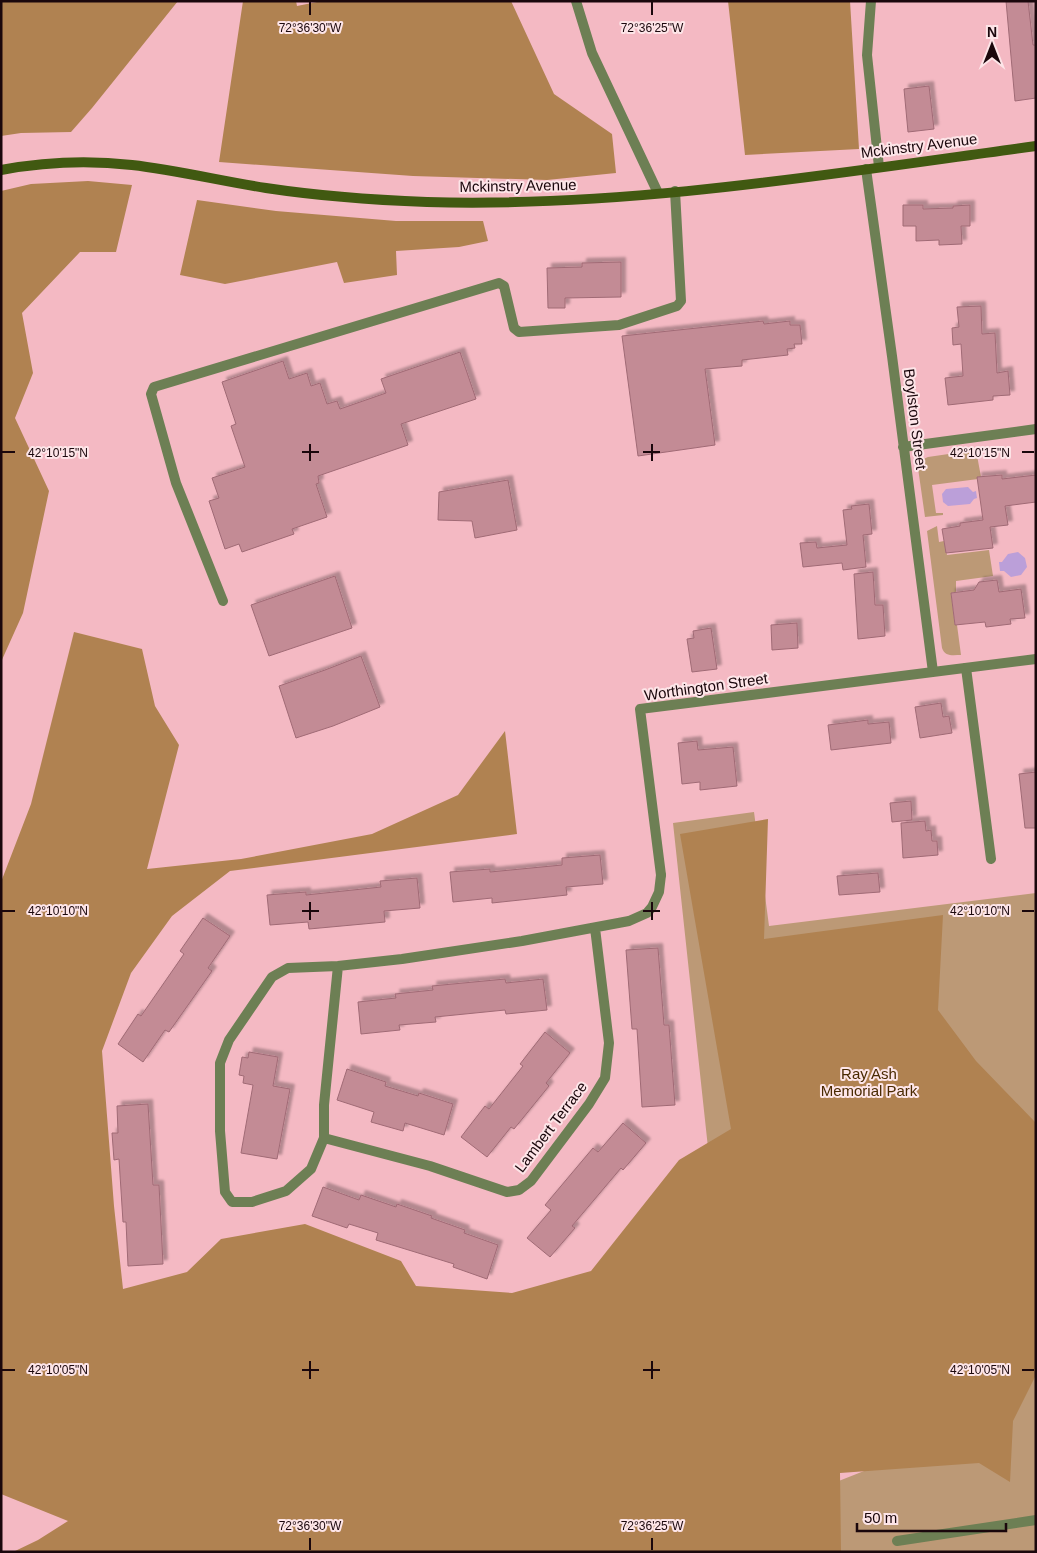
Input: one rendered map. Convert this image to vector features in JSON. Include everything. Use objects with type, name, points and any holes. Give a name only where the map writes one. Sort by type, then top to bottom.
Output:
[{"type":"street","points":[[576,1],[592,53],[658,193]]},
{"type":"street","points":[[871,1],[867,55],[879,167]]},
{"type":"street","name":"Mckinstry Avenue","points":[[1,170],[49,164],[113,163],[284,190],[340,196],[424,202],[519,203],[658,193],[866,169],[1036,146]]},
{"type":"street","name":"Boylston Street","points":[[866,169],[933,672]]},
{"type":"street","points":[[223,601],[176,483],[151,394],[154,387],[499,283],[504,286],[514,328],[519,332],[619,324],[677,306],[681,301],[675,191]]},
{"type":"street","points":[[903,447],[1036,429]]},
{"type":"street","name":"Worthington Street","points":[[595,928],[629,921],[647,913],[659,892],[661,875],[640,709],[1036,660]]},
{"type":"street","points":[[966,668],[991,859]]},
{"type":"street","points":[[338,966],[324,1106],[324,1138],[311,1169],[286,1191],[252,1202],[232,1202],[225,1192],[220,1131],[220,1062],[229,1040],[272,977],[288,968],[338,966],[402,959],[595,928]]},
{"type":"street","name":"Lambert Terrace","points":[[324,1138],[430,1166],[506,1192],[519,1190],[531,1182],[589,1104],[605,1078],[608,1043],[595,928]]},
{"type":"street","points":[[897,1541],[1036,1520]]},
{"type":"green space","points":[[1,1],[178,1],[71,132],[21,133],[1,136]]},
{"type":"green space","points":[[243,1],[296,1],[297,6],[322,1],[511,1],[554,94],[612,134],[616,173],[547,180],[413,176],[219,162]]},
{"type":"green space","points":[[728,1],[850,1],[859,149],[745,155]]},
{"type":"green space","points":[[88,181],[132,185],[116,252],[80,252],[22,313],[33,373],[15,418],[49,491],[23,613],[1,662],[1,191],[31,184]]},
{"type":"green space","points":[[197,200],[276,211],[396,221],[483,221],[488,241],[459,247],[396,251],[397,275],[344,283],[337,262],[225,284],[180,275]]},
{"type":"green space","points":[[976,450],[981,477],[932,485],[936,513],[943,513],[943,515],[925,517],[918,468],[921,460],[928,457]]},
{"type":"green space","points":[[937,526],[939,542],[944,541],[947,555],[989,550],[993,576],[956,581],[956,592],[951,593],[961,655],[947,654],[942,648],[927,531]]},
{"type":"green space","points":[[74,632],[142,649],[155,706],[179,745],[147,869],[241,859],[372,834],[458,795],[505,731],[517,834],[230,871],[172,916],[131,973],[102,1051],[114,1206],[123,1289],[187,1272],[221,1239],[305,1224],[401,1261],[416,1286],[512,1293],[591,1271],[679,1160],[731,1129],[680,834],[768,819],[764,939],[943,915],[938,1010],[976,1061],[1036,1123],[1036,1375],[1013,1421],[1010,1482],[979,1463],[840,1473],[841,1552],[13,1552],[38,1540],[68,1521],[1,1494],[1,882],[31,804]]},
{"type":"green space","name":"Ray Ash Memorial Park","points":[[754,812],[769,926],[1036,893],[1036,1552],[821,1552],[821,1488],[945,1439],[741,1454],[673,823]]},
{"type":"shaded area","points":[[968,487],[973,492],[976,491],[977,498],[970,504],[948,506],[943,502],[942,494],[946,489]]},
{"type":"shaded area","points":[[1018,552],[1025,558],[1027,567],[1021,575],[1011,577],[1004,571],[1000,571],[999,562],[1002,562],[1008,554]]},
{"type":"building","points":[[1006,1],[1028,1],[1033,45],[1036,45],[1036,98],[1015,101]]},
{"type":"building","points":[[929,86],[934,129],[908,132],[904,89]]},
{"type":"building","points":[[903,205],[923,205],[923,209],[953,208],[953,206],[970,205],[970,226],[961,226],[962,244],[939,245],[939,240],[916,241],[916,226],[903,226]]},
{"type":"building","points":[[621,262],[621,297],[565,298],[565,308],[548,308],[547,268],[582,267],[582,263]]},
{"type":"building","points":[[981,306],[982,334],[995,333],[997,373],[1008,371],[1010,395],[993,396],[993,400],[948,405],[945,378],[963,376],[961,344],[953,345],[952,328],[959,327],[957,307]]},
{"type":"building","points":[[763,321],[764,324],[790,321],[790,325],[800,325],[802,344],[794,344],[795,348],[787,349],[788,355],[742,360],[742,366],[705,369],[715,445],[638,456],[622,336]]},
{"type":"building","points":[[460,352],[476,399],[401,424],[408,445],[318,476],[319,483],[316,484],[327,517],[292,529],[294,534],[242,552],[239,544],[225,549],[209,501],[219,498],[212,478],[245,467],[231,426],[236,424],[222,382],[283,361],[289,379],[307,373],[311,386],[320,383],[327,404],[337,401],[340,409],[386,393],[381,379]]},
{"type":"building","points":[[1002,475],[1002,479],[1036,475],[1036,502],[1005,506],[1008,525],[990,527],[993,548],[946,553],[942,529],[960,526],[960,523],[983,520],[977,477]]},
{"type":"building","points":[[508,480],[517,530],[475,538],[472,521],[438,520],[439,492]]},
{"type":"building","points":[[869,504],[872,534],[863,535],[866,567],[843,570],[842,563],[803,567],[800,543],[816,542],[817,548],[847,545],[843,510],[852,509],[851,506]]},
{"type":"building","points":[[873,572],[875,605],[883,605],[885,636],[858,639],[854,574]]},
{"type":"building","points":[[335,576],[352,628],[269,656],[251,605]]},
{"type":"building","points":[[997,580],[999,592],[1021,589],[1025,618],[1010,619],[1011,624],[986,627],[985,622],[955,625],[951,593],[974,590],[979,582]]},
{"type":"building","points":[[797,623],[798,648],[772,650],[771,625]]},
{"type":"building","points":[[711,628],[717,669],[692,672],[687,639],[694,638],[693,631]]},
{"type":"building","points":[[361,656],[380,707],[333,726],[296,738],[279,686]]},
{"type":"building","points":[[941,703],[943,717],[949,716],[952,733],[920,738],[915,707]]},
{"type":"building","points":[[868,720],[868,724],[889,722],[891,743],[831,750],[828,725]]},
{"type":"building","points":[[697,741],[698,750],[733,747],[737,786],[700,790],[700,782],[682,784],[678,743]]},
{"type":"building","points":[[1036,772],[1036,828],[1025,828],[1019,774]]},
{"type":"building","points":[[911,801],[912,820],[892,822],[890,803]]},
{"type":"building","points":[[925,821],[926,831],[931,830],[932,841],[937,841],[938,855],[903,858],[901,823]]},
{"type":"building","points":[[600,855],[603,884],[566,887],[567,895],[492,903],[492,898],[453,902],[450,872],[490,869],[490,872],[562,865],[562,858]]},
{"type":"building","points":[[878,873],[880,892],[839,895],[837,876]]},
{"type":"building","points":[[417,878],[420,908],[384,911],[385,922],[309,929],[308,922],[270,925],[267,895],[306,892],[306,895],[381,887],[380,881]]},
{"type":"building","points":[[203,918],[230,936],[208,968],[212,971],[169,1032],[165,1030],[143,1062],[118,1044],[138,1014],[141,1016],[184,954],[180,951]]},
{"type":"building","points":[[658,948],[664,1025],[669,1025],[675,1105],[642,1107],[637,1029],[632,1029],[626,950]]},
{"type":"building","points":[[505,979],[506,983],[543,979],[547,1010],[506,1014],[505,1010],[435,1017],[436,1022],[399,1025],[400,1030],[361,1034],[358,1002],[396,998],[395,994],[433,990],[432,986]]},
{"type":"building","points":[[545,1032],[570,1053],[546,1083],[549,1086],[514,1129],[511,1127],[487,1157],[461,1137],[485,1106],[489,1109],[523,1066],[520,1064]]},
{"type":"building","points":[[249,1052],[278,1057],[273,1086],[290,1089],[277,1159],[241,1153],[253,1085],[243,1083],[244,1076],[239,1075],[242,1057],[248,1058]]},
{"type":"building","points":[[347,1069],[386,1082],[385,1086],[418,1096],[419,1093],[453,1104],[444,1135],[405,1123],[403,1131],[371,1122],[374,1112],[337,1100]]},
{"type":"building","points":[[148,1104],[153,1185],[159,1185],[163,1264],[128,1266],[126,1222],[123,1222],[119,1159],[114,1160],[112,1133],[118,1133],[117,1106]]},
{"type":"building","points":[[623,1123],[646,1143],[623,1170],[621,1168],[572,1226],[575,1228],[550,1257],[527,1238],[551,1210],[545,1205],[593,1148],[598,1152]]},
{"type":"building","points":[[323,1187],[359,1200],[361,1195],[396,1207],[397,1204],[432,1216],[431,1218],[465,1230],[464,1233],[498,1245],[487,1279],[453,1267],[454,1264],[376,1240],[378,1233],[349,1224],[347,1228],[312,1216]]}]
